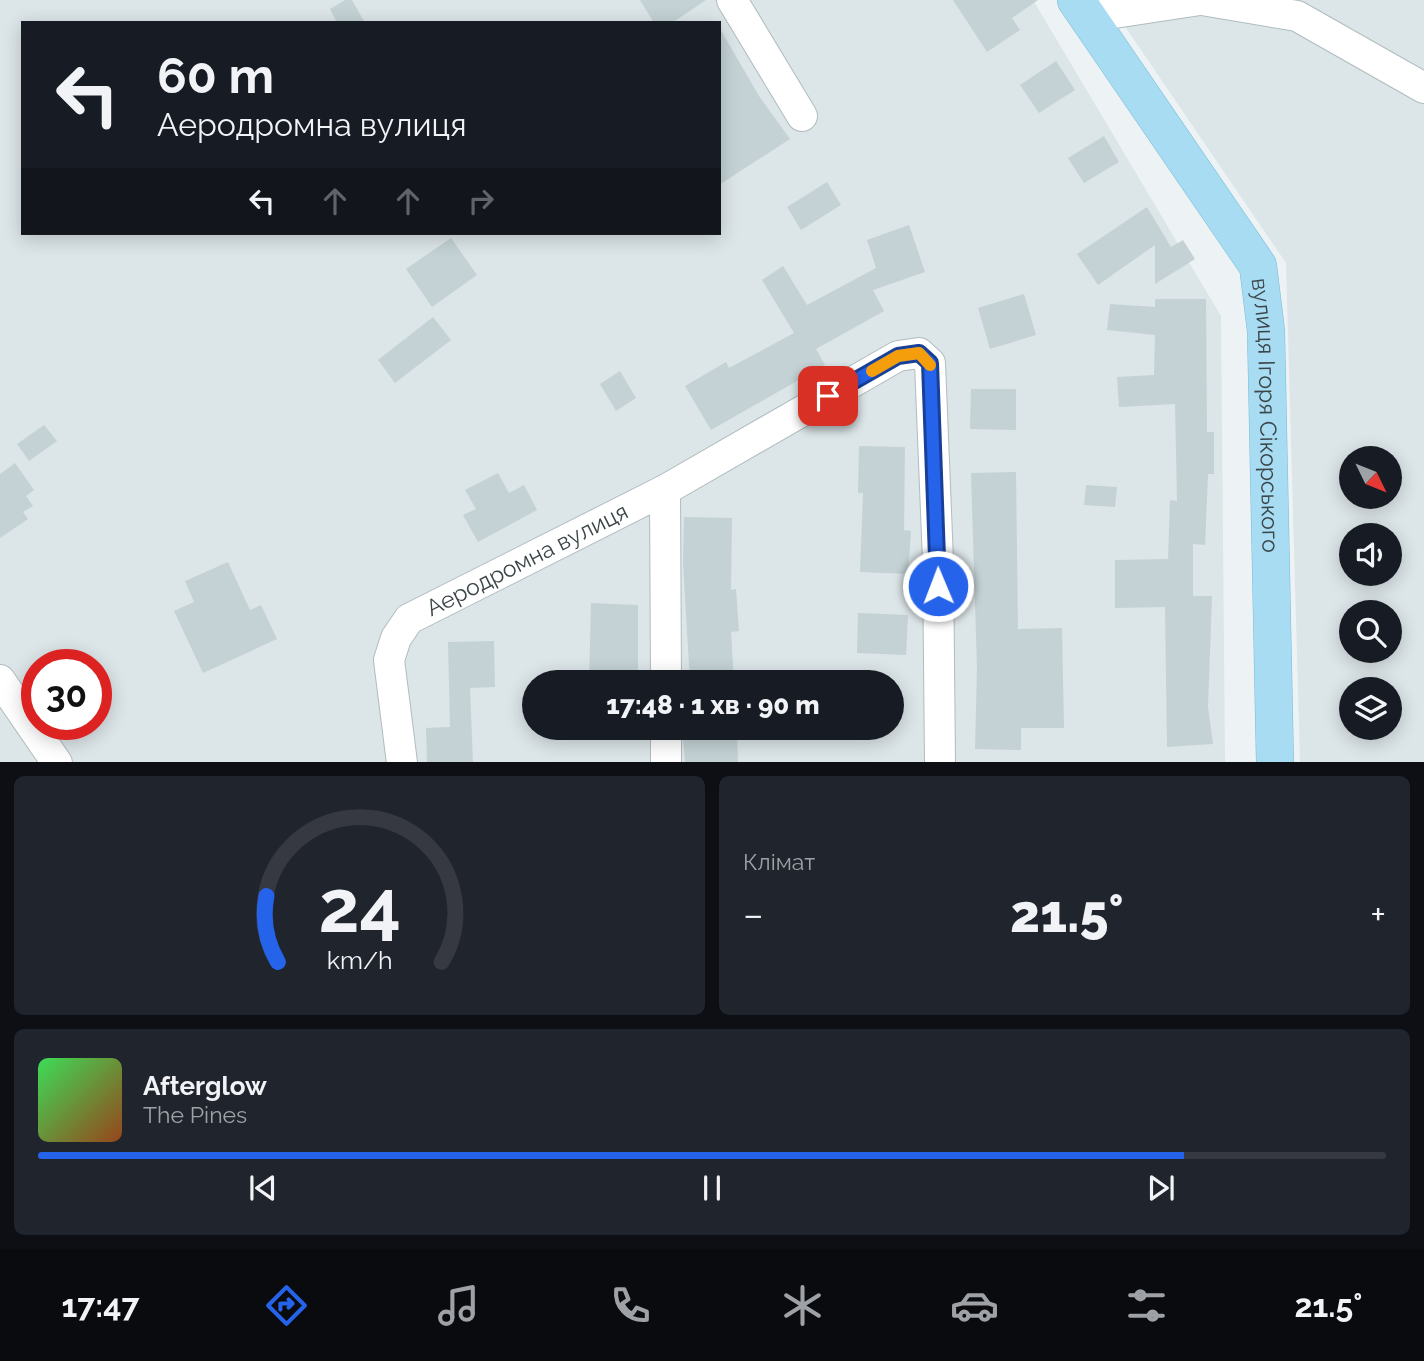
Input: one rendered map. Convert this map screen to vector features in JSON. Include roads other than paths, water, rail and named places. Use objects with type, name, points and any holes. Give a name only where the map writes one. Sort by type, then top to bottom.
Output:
[{"type":"main road","name":"вулиця Ігоря Сікорського","points":[[1082,8],[1258,266],[1266,331],[1275,762]]},
{"type":"street","points":[[732,0],[802,116]]},
{"type":"street","points":[[1082,8],[1201,0],[1297,16],[1424,88]]},
{"type":"street","name":"Аеродромна вулиця","points":[[402,762],[389,660],[396,638],[409,620],[665,491],[898,356],[919,353],[930,363],[938,561],[940,762]]},
{"type":"street","name":"Аеродромна вулиця","points":[[665,491],[666,670]]},
{"type":"street","points":[[0,680],[57,762]]},
{"type":"street","points":[[666,740],[666,762]]}]
